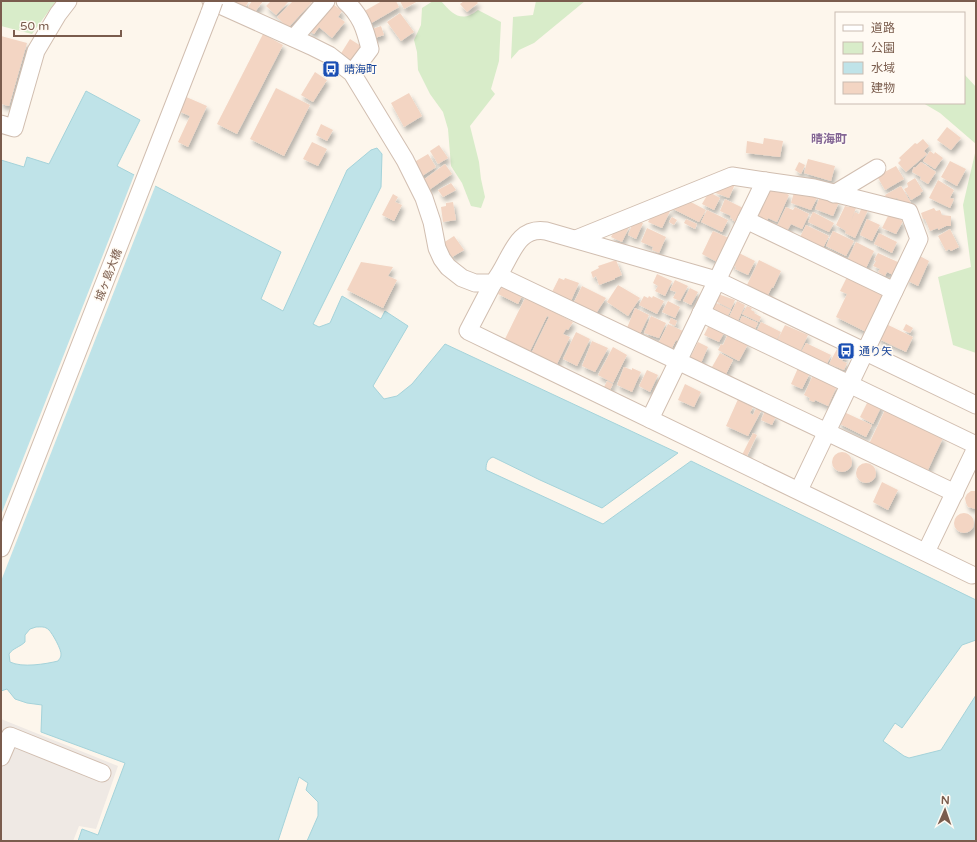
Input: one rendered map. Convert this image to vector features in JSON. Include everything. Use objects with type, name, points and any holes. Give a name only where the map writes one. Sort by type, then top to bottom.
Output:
[{"type":"street","points":[[1,124],[14,128],[36,51],[58,14],[68,1]]},
{"type":"street","points":[[211,1],[329,55],[352,73],[405,160],[424,198],[432,222],[437,248],[442,259],[448,267],[462,278],[475,283],[496,279],[678,360],[955,493]]},
{"type":"street","name":"城ヶ島大橋","points":[[1,548],[214,1]]},
{"type":"street","points":[[294,38],[326,1]]},
{"type":"street","points":[[347,1],[357,13],[364,26],[370,49],[352,73]]},
{"type":"street","points":[[834,194],[877,168]]},
{"type":"street","points":[[576,239],[732,176],[814,188],[909,212],[919,239],[799,490]]},
{"type":"street","points":[[650,419],[765,181]]},
{"type":"street","points":[[746,220],[894,291]]},
{"type":"street","points":[[972,574],[468,331],[519,240],[530,231],[538,229],[716,280],[976,405]]},
{"type":"street","points":[[701,313],[976,445]]},
{"type":"street","points":[[926,552],[976,448]]},
{"type":"street","points":[[1,758],[10,736],[102,773]]},
{"type":"shaded area","points":[[1,719],[118,766],[96,829],[79,826],[73,841],[1,841]]},
{"type":"green space","points":[[1,1],[56,1],[32,34],[1,26]]},
{"type":"green space","points":[[433,1],[441,1],[458,16],[467,16],[478,10],[501,22],[499,61],[491,89],[495,94],[470,126],[479,162],[485,197],[481,208],[471,206],[462,183],[451,166],[448,129],[443,112],[430,94],[418,70],[417,52],[414,40],[421,25],[422,8]]},
{"type":"green space","points":[[536,1],[585,1],[534,43],[519,50],[511,59],[513,17],[533,15]]},
{"type":"green space","points":[[965,75],[976,87],[976,144],[940,113],[925,104],[965,104]]},
{"type":"green space","points":[[976,149],[976,353],[953,345],[938,277],[971,267],[963,205]]},
{"type":"water","points":[[86,91],[140,120],[117,166],[281,252],[261,299],[283,311],[347,170],[371,150],[377,148],[382,154],[381,187],[313,324],[319,327],[330,323],[342,296],[381,319],[385,311],[408,326],[373,386],[384,399],[397,396],[412,384],[445,344],[678,453],[602,508],[493,457],[487,462],[486,470],[603,524],[691,461],[976,600],[976,640],[962,645],[902,728],[895,723],[883,741],[909,758],[941,750],[976,695],[976,841],[307,841],[318,816],[318,802],[306,790],[308,783],[299,777],[278,841],[78,841],[82,829],[98,835],[125,763],[41,732],[42,705],[27,703],[15,699],[7,689],[1,691],[1,160],[24,167],[27,157],[49,164]],"holes":[[[43,627],[50,632],[58,646],[61,657],[58,661],[41,664],[21,665],[10,662],[9,654],[12,650],[25,642],[25,635],[30,629]]]},
{"type":"pier","points":[[135,173],[156,184],[1,581],[1,515]]},
{"type":"building","points":[[224,1],[249,1],[242,12]]},
{"type":"building","points":[[252,1],[263,1],[255,12],[248,7]]},
{"type":"building","points":[[271,1],[289,1],[276,15],[266,6]]},
{"type":"building","points":[[293,1],[313,1],[288,28],[277,17]]},
{"type":"building","points":[[329,1],[342,11],[338,17],[345,22],[332,38],[319,27],[314,34],[307,29]]},
{"type":"building","points":[[382,1],[396,1],[399,7],[368,25],[361,13]]},
{"type":"building","points":[[400,1],[418,1],[404,9]]},
{"type":"building","points":[[464,1],[476,1],[478,3],[467,12],[460,4]]},
{"type":"building","points":[[400,13],[414,32],[401,41],[387,22]]},
{"type":"building","points":[[381,26],[384,35],[372,39],[369,30]]},
{"type":"building","points":[[263,34],[283,45],[237,134],[217,124]]},
{"type":"building","points":[[1,36],[27,43],[9,106],[1,104]]},
{"type":"building","points":[[350,39],[361,46],[351,63],[340,55]]},
{"type":"building","points":[[315,72],[327,80],[313,102],[301,95]]},
{"type":"building","points":[[276,88],[310,105],[284,156],[250,139]]},
{"type":"building","points":[[409,93],[422,116],[404,127],[391,103]]},
{"type":"building","points":[[184,96],[207,106],[188,147],[178,142],[190,116],[178,111]]},
{"type":"building","points":[[321,124],[333,130],[327,141],[316,135]]},
{"type":"building","points":[[947,127],[961,138],[951,150],[937,140]]},
{"type":"building","points":[[764,138],[783,141],[780,157],[746,153],[747,141],[763,144]]},
{"type":"building","points":[[923,139],[929,146],[924,151],[927,154],[906,172],[898,163],[901,160],[899,158],[915,143],[917,144]]},
{"type":"building","points":[[312,142],[327,149],[318,166],[303,159]]},
{"type":"building","points":[[439,145],[448,158],[438,164],[430,151]]},
{"type":"building","points":[[930,151],[934,154],[935,152],[943,158],[935,169],[923,161]]},
{"type":"building","points":[[428,154],[436,167],[419,178],[411,164]]},
{"type":"building","points":[[808,159],[835,166],[831,181],[804,173]]},
{"type":"building","points":[[950,161],[966,169],[957,186],[941,177]]},
{"type":"building","points":[[799,162],[805,165],[801,174],[795,170]]},
{"type":"building","points":[[921,162],[936,172],[928,184],[920,179],[921,177],[912,172],[914,167],[915,168]]},
{"type":"building","points":[[445,164],[452,174],[429,190],[422,181]]},
{"type":"building","points":[[896,166],[904,179],[885,190],[877,176]]},
{"type":"building","points":[[915,178],[923,191],[911,200],[904,189],[908,187],[907,183]]},
{"type":"building","points":[[938,180],[954,190],[950,198],[954,199],[950,208],[929,198]]},
{"type":"building","points":[[451,183],[456,190],[443,197],[438,190]]},
{"type":"building","points":[[735,184],[729,198],[713,192]]},
{"type":"building","points":[[901,186],[911,203],[900,203],[897,198],[889,202],[885,195]]},
{"type":"building","points":[[766,188],[775,192],[777,189],[789,195],[777,222],[768,218],[767,221],[753,215]]},
{"type":"building","points":[[795,189],[818,196],[811,210],[791,203]]},
{"type":"building","points":[[709,192],[720,198],[714,210],[702,204]]},
{"type":"building","points":[[393,194],[398,197],[395,202],[402,205],[394,221],[382,215]]},
{"type":"building","points":[[821,194],[839,202],[833,216],[815,209]]},
{"type":"building","points":[[725,199],[745,209],[738,223],[730,218],[731,216],[720,211]]},
{"type":"building","points":[[687,200],[706,210],[699,222],[669,207],[677,201],[685,205]]},
{"type":"building","points":[[453,202],[456,220],[443,222],[441,207],[446,206],[446,203]]},
{"type":"building","points":[[845,206],[856,208],[851,221],[855,212],[859,214],[862,207],[868,210],[855,238],[845,233],[846,231],[836,225]]},
{"type":"building","points":[[786,207],[793,210],[795,207],[809,214],[802,229],[791,224],[787,231],[777,226]]},
{"type":"building","points":[[934,208],[936,211],[940,210],[942,215],[951,216],[951,226],[930,231],[921,213]]},
{"type":"building","points":[[671,209],[662,228],[648,222],[653,213]]},
{"type":"building","points":[[707,210],[728,220],[722,232],[701,222]]},
{"type":"building","points":[[813,212],[834,223],[829,232],[808,222]]},
{"type":"building","points":[[889,214],[903,221],[896,234],[882,228]]},
{"type":"building","points":[[672,217],[677,220],[674,225],[669,222]]},
{"type":"building","points":[[686,219],[697,224],[695,229],[684,223]]},
{"type":"building","points":[[867,219],[880,225],[872,241],[860,235]]},
{"type":"building","points":[[634,220],[643,223],[636,239],[628,235]]},
{"type":"building","points":[[631,223],[622,242],[611,237],[615,230]]},
{"type":"building","points":[[806,225],[829,236],[823,248],[800,237]]},
{"type":"building","points":[[647,228],[666,237],[659,253],[652,250],[653,247],[641,242]]},
{"type":"building","points":[[950,229],[959,247],[951,251],[949,249],[946,251],[938,236]]},
{"type":"building","points":[[713,231],[731,239],[719,263],[702,254]]},
{"type":"building","points":[[833,231],[854,241],[846,256],[826,246]]},
{"type":"building","points":[[879,233],[897,242],[892,253],[874,244]]},
{"type":"building","points":[[454,236],[464,250],[452,257],[443,243]]},
{"type":"building","points":[[856,242],[874,251],[866,268],[848,259]]},
{"type":"building","points":[[739,253],[755,261],[748,275],[735,269],[736,267],[730,264]]},
{"type":"building","points":[[878,253],[900,263],[893,275],[887,272],[885,276],[878,272],[880,269],[873,266],[876,261],[874,260]]},
{"type":"building","points":[[918,255],[929,261],[918,286],[906,280]]},
{"type":"building","points":[[616,260],[622,275],[599,285],[596,276],[593,278],[591,272],[599,268],[598,266]]},
{"type":"building","points":[[759,260],[781,271],[768,295],[747,285]]},
{"type":"building","points":[[361,262],[393,267],[388,276],[397,280],[383,308],[347,290]]},
{"type":"building","points":[[657,274],[672,281],[665,296],[655,291],[658,286],[653,283]]},
{"type":"building","points":[[848,275],[885,293],[866,332],[836,317],[847,294],[840,291]]},
{"type":"building","points":[[559,278],[564,280],[565,278],[579,283],[570,303],[552,292]]},
{"type":"building","points":[[675,280],[688,286],[680,301],[673,298],[676,292],[670,290]]},
{"type":"building","points":[[618,285],[640,298],[628,316],[607,302]]},
{"type":"building","points":[[506,286],[523,294],[518,304],[498,294],[502,287]]},
{"type":"building","points":[[582,286],[606,298],[595,315],[573,304]]},
{"type":"building","points":[[690,288],[698,292],[691,305],[683,301]]},
{"type":"building","points":[[718,294],[735,300],[731,309],[715,301]]},
{"type":"building","points":[[526,296],[551,308],[550,310],[573,322],[568,330],[566,329],[563,334],[570,337],[556,366],[531,354],[549,317],[547,316],[529,353],[504,341]]},
{"type":"building","points":[[644,296],[648,298],[649,296],[652,298],[653,296],[664,301],[657,314],[639,305]]},
{"type":"building","points":[[668,301],[680,307],[675,318],[662,312]]},
{"type":"building","points":[[737,301],[745,305],[737,323],[728,319]]},
{"type":"building","points":[[714,302],[731,310],[726,319],[717,315],[719,311],[711,308]]},
{"type":"building","points":[[747,306],[752,308],[751,310],[755,312],[754,313],[761,317],[759,322],[742,314]]},
{"type":"building","points":[[635,308],[649,315],[640,334],[627,328]]},
{"type":"building","points":[[651,316],[666,323],[659,338],[644,333]]},
{"type":"building","points":[[742,316],[758,323],[755,329],[748,326],[738,325]]},
{"type":"building","points":[[671,318],[677,321],[675,326],[669,323]]},
{"type":"building","points":[[761,322],[781,332],[775,343],[756,333]]},
{"type":"building","points":[[710,323],[725,331],[719,342],[704,335]]},
{"type":"building","points":[[884,323],[913,337],[906,352],[877,338]]},
{"type":"building","points":[[668,324],[683,331],[678,341],[676,340],[672,348],[659,342]]},
{"type":"building","points":[[906,324],[913,328],[910,333],[903,330]]},
{"type":"building","points":[[785,325],[808,335],[799,354],[776,343]]},
{"type":"building","points":[[576,332],[590,339],[577,366],[563,359]]},
{"type":"building","points":[[728,334],[748,344],[739,361],[718,350],[721,344],[723,345]]},
{"type":"building","points":[[592,341],[608,348],[595,372],[582,366]]},
{"type":"building","points":[[698,342],[708,347],[701,363],[691,359]]},
{"type":"building","points":[[806,343],[831,355],[826,366],[800,354]]},
{"type":"building","points":[[613,347],[627,355],[613,383],[598,375]]},
{"type":"building","points":[[837,349],[846,353],[842,361],[847,363],[844,370],[829,364]]},
{"type":"building","points":[[720,353],[733,360],[726,374],[712,367]]},
{"type":"building","points":[[624,367],[632,370],[632,368],[641,372],[632,392],[617,385]]},
{"type":"building","points":[[798,368],[810,373],[802,389],[791,384]]},
{"type":"building","points":[[647,370],[658,375],[650,392],[639,386]]},
{"type":"building","points":[[813,375],[837,386],[828,406],[815,400],[814,402],[809,400],[810,398],[804,395]]},
{"type":"building","points":[[607,381],[613,384],[608,391],[604,387]]},
{"type":"building","points":[[685,384],[701,392],[694,407],[678,400]]},
{"type":"building","points":[[739,397],[744,400],[743,403],[754,405],[750,413],[753,415],[757,406],[762,409],[748,436],[726,426]]},
{"type":"building","points":[[869,399],[882,405],[873,424],[860,417]]},
{"type":"building","points":[[885,410],[943,438],[927,472],[869,444]]},
{"type":"building","points":[[765,411],[776,416],[772,425],[761,420]]},
{"type":"building","points":[[844,412],[872,425],[866,437],[838,423]]},
{"type":"building","points":[[753,433],[757,435],[746,458],[742,455]]},
{"type":"building","points":[[842,452],[849,455],[852,462],[849,469],[842,472],[835,469],[832,462],[835,455]]},
{"type":"building","points":[[866,463],[873,466],[876,473],[873,480],[866,483],[859,480],[856,473],[859,466]]},
{"type":"building","points":[[882,482],[898,490],[888,510],[873,502]]},
{"type":"building","points":[[971,491],[976,491],[976,509],[968,507],[966,503],[965,498]]},
{"type":"building","points":[[964,513],[971,516],[974,523],[971,530],[964,533],[957,530],[954,523],[957,516]]},
{"type":"place","name":"晴海町","points":[[331,69]]},
{"type":"place","name":"通り矢","points":[[846,351]]},
{"type":"district","name":"晴海町","points":[[829,139]]}]
